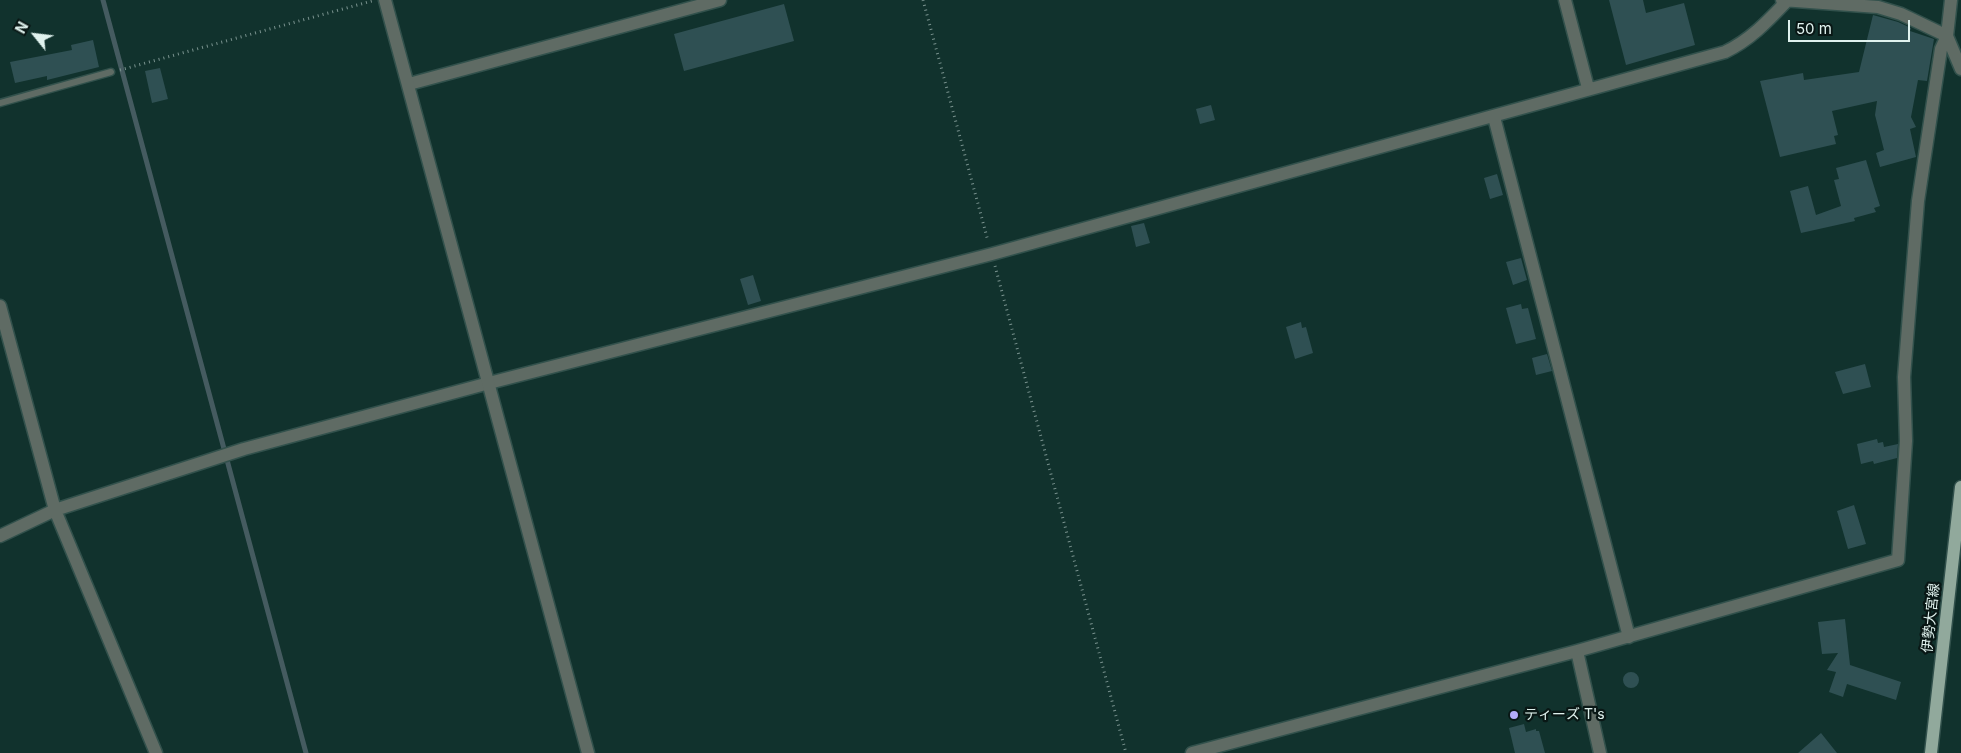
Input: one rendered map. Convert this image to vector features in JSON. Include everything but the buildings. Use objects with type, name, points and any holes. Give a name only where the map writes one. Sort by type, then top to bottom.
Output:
[{"type":"main road","name":"伊勢大宮線","points":[[1932,753],[1961,487]]},
{"type":"street","points":[[385,0],[588,753]]},
{"type":"street","points":[[409,84],[720,0]]},
{"type":"street","points":[[1565,0],[1588,88]]},
{"type":"street","points":[[1192,753],[1577,652],[1898,560],[1906,441],[1904,377],[1918,201],[1941,49],[1947,36],[1951,0]]},
{"type":"street","points":[[0,536],[54,510],[236,451],[489,383],[992,254],[1494,117],[1588,88],[1725,52],[1754,35],[1784,1],[1878,7],[1901,14],[1947,36],[1961,69]]},
{"type":"street","points":[[1494,117],[1629,637]]},
{"type":"street","points":[[0,306],[54,510],[156,753]]},
{"type":"street","points":[[1577,652],[1600,753]]},
{"type":"lane","points":[[0,102],[111,72]]},
{"type":"path","points":[[133,66],[375,0]]},
{"type":"path","points":[[923,0],[1126,753]]},
{"type":"waterway","points":[[103,0],[306,753]]},
{"type":"place","name":"ティーズ T's","points":[[1514,715]]}]
